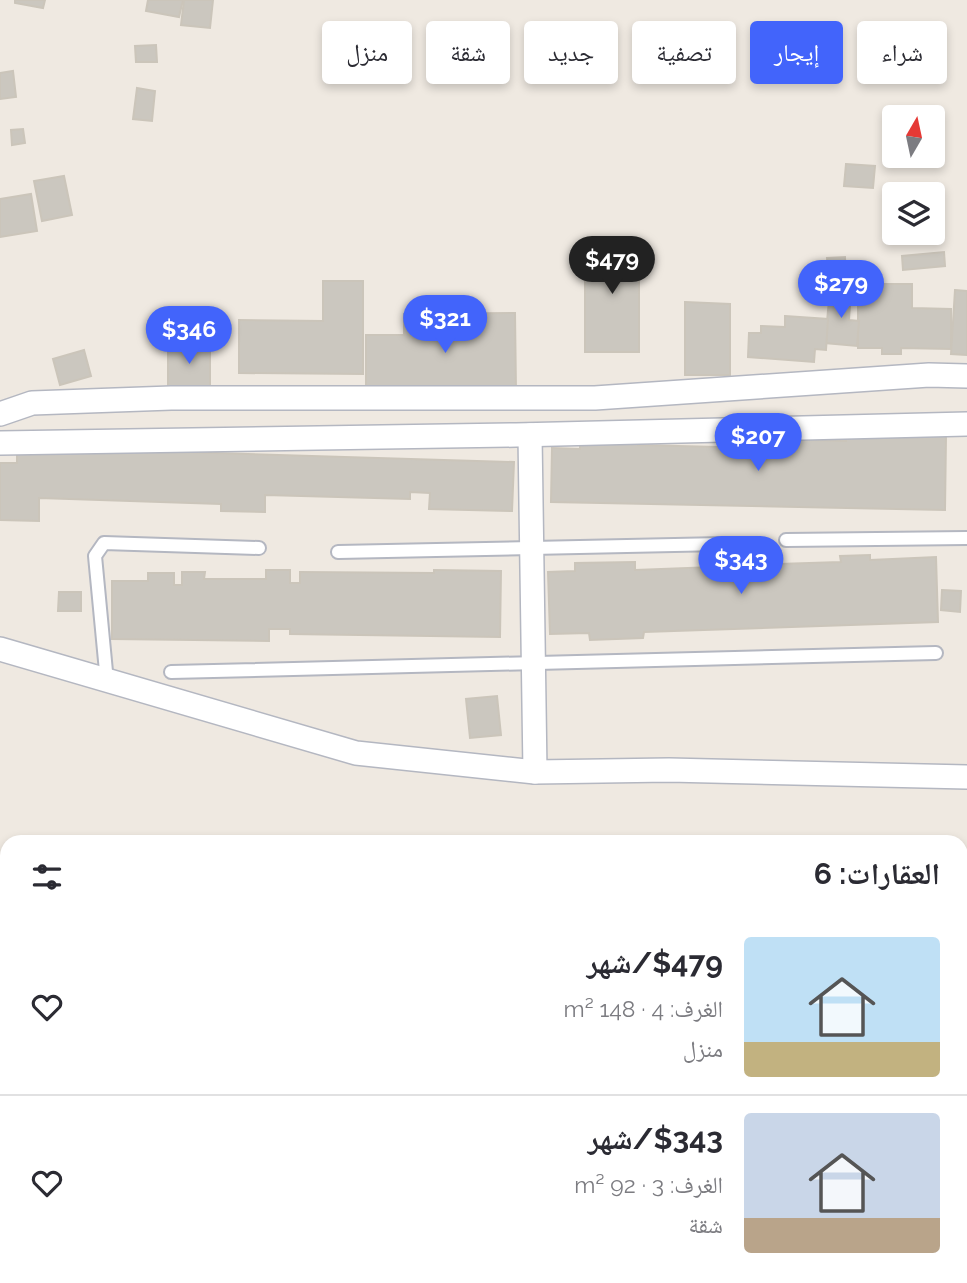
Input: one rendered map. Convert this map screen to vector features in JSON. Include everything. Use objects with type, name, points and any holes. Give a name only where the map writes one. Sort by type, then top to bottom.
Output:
[{"type":"street","points":[[0,414],[33,403],[130,399],[594,398],[929,375],[967,376]]},
{"type":"street","points":[[0,443],[530,435],[967,424]]},
{"type":"street","points":[[530,435],[535,772]]},
{"type":"street","points":[[0,649],[356,753],[535,772],[669,770],[967,777]]},
{"type":"lane","points":[[786,540],[967,538]]},
{"type":"lane","points":[[107,682],[95,556],[104,543],[259,548]]},
{"type":"lane","points":[[338,552],[722,544]]},
{"type":"lane","points":[[171,672],[936,653]]},
{"type":"building","points":[[15,0],[45,0],[43,8],[15,3]]},
{"type":"building","points":[[148,0],[183,0],[179,17],[146,11]]},
{"type":"building","points":[[184,0],[213,0],[210,28],[181,25]]},
{"type":"building","points":[[156,45],[157,62],[136,62],[135,46]]},
{"type":"building","points":[[13,71],[16,97],[0,99],[0,73]]},
{"type":"building","points":[[137,88],[155,91],[152,121],[133,119]]},
{"type":"building","points":[[23,129],[25,143],[12,145],[11,130]]},
{"type":"building","points":[[846,164],[875,166],[873,188],[844,186]]},
{"type":"building","points":[[64,176],[72,215],[42,221],[34,181]]},
{"type":"building","points":[[31,194],[37,231],[0,237],[0,199]]},
{"type":"building","points":[[585,241],[639,241],[639,352],[585,352]]},
{"type":"building","points":[[944,252],[945,266],[903,270],[902,256]]},
{"type":"building","points":[[845,257],[846,282],[829,283],[827,258]]},
{"type":"building","points":[[323,281],[363,281],[363,374],[239,373],[239,320],[323,321]]},
{"type":"building","points":[[869,284],[912,284],[912,308],[951,309],[951,349],[901,348],[901,354],[882,354],[882,348],[858,348],[858,291],[868,291]]},
{"type":"building","points":[[830,289],[851,291],[849,320],[859,321],[857,346],[825,343]]},
{"type":"building","points":[[955,290],[967,291],[967,355],[951,354]]},
{"type":"building","points":[[685,302],[730,304],[730,375],[685,375]]},
{"type":"building","points":[[515,313],[516,392],[366,393],[366,335],[404,335],[404,314]]},
{"type":"building","points":[[785,316],[828,319],[826,350],[815,349],[814,362],[748,357],[749,333],[761,333],[761,326],[785,327]]},
{"type":"building","points":[[168,346],[210,346],[210,386],[168,386]]},
{"type":"building","points":[[84,350],[91,376],[60,385],[53,359]]},
{"type":"building","points":[[846,434],[946,436],[945,510],[551,502],[552,448],[580,449],[580,439],[638,440],[638,445],[718,447],[718,438],[846,441]]},
{"type":"building","points":[[17,447],[514,462],[512,511],[429,509],[430,493],[410,492],[410,499],[265,495],[265,512],[221,511],[221,504],[39,498],[39,521],[0,520],[0,463],[17,463]]},
{"type":"building","points":[[870,555],[870,560],[936,557],[938,622],[644,632],[643,638],[590,640],[589,633],[550,634],[548,572],[575,571],[575,563],[635,562],[635,570],[714,567],[714,560],[743,559],[743,565],[841,562],[840,556]]},
{"type":"building","points":[[266,570],[290,570],[290,583],[300,583],[300,572],[501,571],[500,637],[290,634],[290,629],[269,629],[269,641],[112,639],[112,581],[148,581],[148,573],[174,573],[174,585],[182,585],[182,572],[205,572],[204,579],[266,579]]},
{"type":"building","points":[[942,590],[961,591],[960,612],[941,610]]},
{"type":"building","points":[[59,592],[81,592],[81,611],[58,611]]},
{"type":"building","points":[[497,696],[501,735],[470,738],[466,699]]}]
